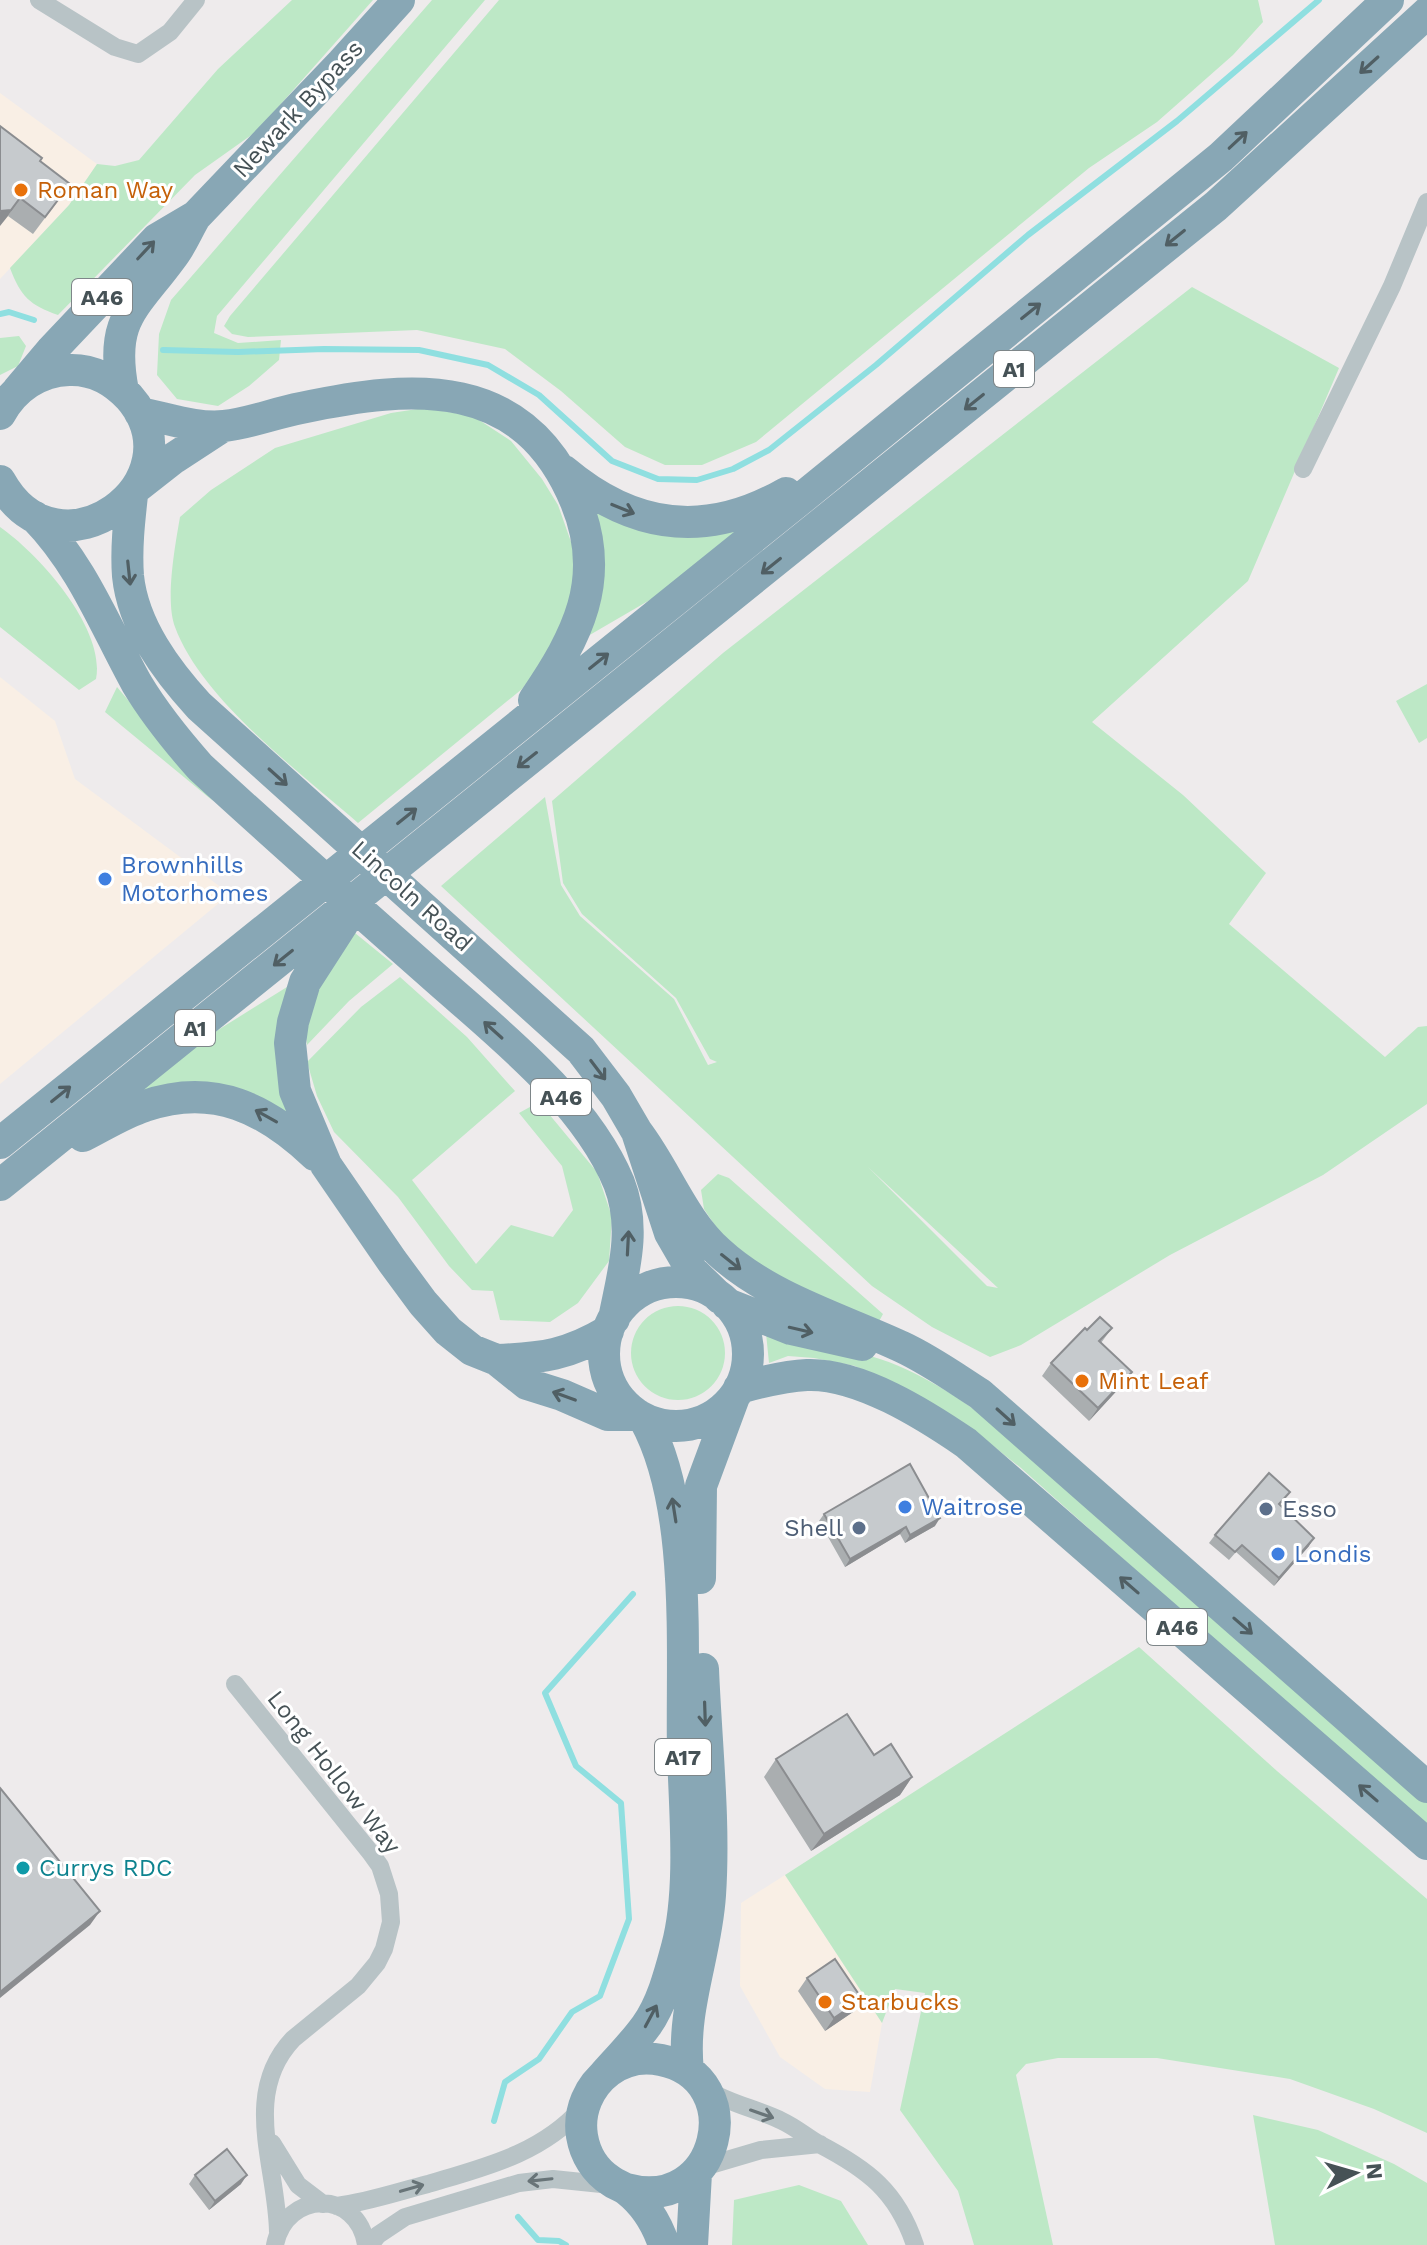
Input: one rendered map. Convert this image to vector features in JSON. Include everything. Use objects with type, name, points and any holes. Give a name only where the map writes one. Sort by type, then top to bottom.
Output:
[{"type":"highway","name":"Newark Bypass","points":[[131,402],[119,368],[119,347],[129,311],[174,256],[196,216],[399,0]]},
{"type":"highway","name":"A1","points":[[0,1143],[1221,157],[1388,0]]},
{"type":"highway","name":"A1","points":[[0,1185],[1216,206],[1427,13]]},
{"type":"highway","name":"Newark Bypass","points":[[9,402],[54,347],[157,239],[196,216]]},
{"type":"highway","points":[[9,402],[45,374],[76,370],[97,374],[131,402],[189,424],[223,426],[373,394],[450,394],[489,407],[507,417],[584,488],[620,508],[659,520],[702,522],[724,519],[757,508],[862,449]]},
{"type":"highway","name":"Lincoln Road","points":[[131,402],[146,432],[148,451],[145,469],[134,491],[127,547],[128,580],[150,639],[177,682],[199,706],[581,1050],[616,1096],[637,1132],[670,1233],[692,1271],[724,1301]]},
{"type":"highway","points":[[35,517],[61,525],[88,524],[112,513],[174,458],[223,426]]},
{"type":"highway","points":[[516,727],[571,643],[585,599],[587,550],[584,527],[578,506],[558,466]]},
{"type":"highway","name":"Lincoln Road","points":[[0,481],[10,498],[35,517],[70,557],[139,686],[179,744],[294,853],[528,1062],[574,1112],[609,1162],[619,1185],[629,1227],[628,1254],[611,1325]]},
{"type":"highway","points":[[365,891],[314,964],[298,1000],[293,1022],[291,1068],[295,1091],[326,1165],[423,1303],[448,1331],[472,1350],[497,1360],[527,1384],[615,1417],[642,1418],[671,1426],[689,1425],[710,1418],[736,1393],[746,1369],[746,1341],[740,1321],[724,1301],[709,1290],[688,1284],[662,1284],[634,1296],[611,1325],[582,1345],[542,1358],[497,1360]]},
{"type":"highway","points":[[25,1165],[145,1106],[197,1097],[228,1101],[266,1115],[283,1126],[326,1165]]},
{"type":"highway","name":"A46","points":[[637,1132],[699,1230],[717,1251],[738,1268],[787,1295],[907,1349],[980,1394],[1427,1787]]},
{"type":"highway","name":"A46","points":[[724,1301],[791,1329],[874,1348],[943,1371]]},
{"type":"highway","points":[[611,1325],[604,1353],[608,1376],[618,1397],[642,1418]]},
{"type":"highway","name":"A46","points":[[736,1393],[785,1377],[809,1374],[833,1378],[883,1395],[924,1415],[966,1443],[1427,1844]]},
{"type":"highway","name":"A17","points":[[696,2079],[685,2032],[708,1921],[711,1865],[699,1503],[707,1466],[736,1393]]},
{"type":"highway","name":"A17","points":[[603,2076],[655,2012],[678,1943],[683,1909],[685,1831],[677,1527],[662,1458],[642,1418]]},
{"type":"highway","points":[[622,2187],[645,2193],[663,2191],[681,2184],[698,2171],[711,2150],[716,2124],[714,2109],[696,2079],[667,2061],[644,2058],[622,2064],[603,2076],[585,2105],[581,2130],[588,2155],[603,2175],[622,2187],[650,2215],[664,2245]]},
{"type":"highway","points":[[692,2245],[698,2171]]},
{"type":"street","points":[[39,0],[115,47],[138,54],[170,32],[196,0]]},
{"type":"street","points":[[1303,469],[1392,286],[1427,202]]},
{"type":"street","name":"Long Hollow Way","points":[[235,1684],[375,1859],[385,1879],[391,1908],[384,1949],[369,1974],[293,2039],[277,2060],[265,2097],[277,2238]]},
{"type":"street","points":[[696,2079],[733,2104],[781,2121],[858,2164],[880,2184],[898,2208],[915,2245]]},
{"type":"street","points":[[277,2238],[293,2212],[303,2206],[374,2199],[504,2161],[548,2140],[585,2105]]},
{"type":"street","name":"Long Hollow Way","points":[[267,2133],[298,2185],[348,2212],[360,2225],[368,2245]]},
{"type":"street","points":[[698,2171],[761,2150],[820,2144]]},
{"type":"street","points":[[368,2245],[405,2217],[519,2183],[553,2179],[622,2187]]},
{"type":"shaded area","points":[[0,93],[97,164],[69,205],[0,279]]},
{"type":"shaded area","name":"Brownhills Motorhomes","points":[[0,677],[55,721],[75,779],[230,894],[0,1084]]},
{"type":"shaded area","points":[[785,1875],[882,2023],[870,2092],[825,2089],[780,2057],[740,1986],[741,1903]]},
{"type":"green space","points":[[292,0],[373,0],[257,131],[195,175],[58,315],[28,299],[10,268],[69,205],[97,164],[115,166],[139,160],[218,69]]},
{"type":"green space","points":[[432,0],[485,0],[217,316],[214,333],[238,343],[281,340],[279,360],[249,386],[218,406],[177,399],[157,375],[159,334],[171,300]]},
{"type":"green space","points":[[499,0],[1258,0],[1263,22],[1233,55],[1157,122],[1089,168],[756,442],[702,465],[665,465],[625,447],[561,391],[505,349],[417,330],[248,337],[232,334],[224,326]]},
{"type":"green space","points":[[1192,287],[1339,368],[1248,581],[1092,722],[1183,795],[1266,873],[1229,924],[1385,1057],[1418,1027],[1427,1026],[1427,1104],[1323,1175],[1170,1255],[1021,1345],[990,1357],[932,1327],[872,1286],[441,886],[545,797],[561,885],[580,916],[674,999],[708,1065],[717,1062],[710,1059],[676,998],[582,914],[563,883],[552,801],[723,653]],"holes":[[[868,1167],[998,1288],[987,1286]]]},
{"type":"green space","points":[[19,336],[26,346],[18,366],[0,375],[0,338]]},
{"type":"green space","points":[[424,408],[473,416],[511,441],[542,479],[558,505],[576,556],[578,584],[562,637],[522,689],[358,823],[229,708],[188,654],[175,627],[171,603],[180,517],[211,490],[275,448],[391,413]]},
{"type":"green space","points":[[582,497],[743,527],[655,597],[588,636]]},
{"type":"green space","points":[[0,527],[50,574],[66,594],[91,638],[96,659],[96,679],[79,690],[0,627]]},
{"type":"green space","points":[[1427,684],[1427,738],[1419,743],[1396,701]]},
{"type":"green space","points":[[117,687],[213,801],[105,712]]},
{"type":"green space","points":[[355,933],[393,964],[349,1001],[307,1045],[308,1015],[313,1000]]},
{"type":"green space","points":[[400,977],[467,1037],[515,1091],[412,1180],[476,1264],[511,1225],[553,1237],[573,1210],[562,1166],[519,1113],[539,1102],[597,1172],[612,1217],[609,1261],[578,1303],[550,1322],[500,1320],[493,1291],[472,1290],[449,1266],[398,1197],[334,1132],[317,1096],[307,1062],[361,1007]]},
{"type":"green space","points":[[287,987],[294,1115],[133,1096],[210,1035]]},
{"type":"green space","points":[[718,1174],[729,1178],[883,1314],[876,1327],[734,1254],[704,1209],[701,1190]]},
{"type":"green space","points":[[678,1306],[696,1309],[711,1320],[722,1335],[725,1353],[722,1371],[711,1386],[696,1397],[678,1400],[660,1397],[645,1386],[634,1371],[631,1353],[634,1335],[645,1320],[660,1309]]},
{"type":"green space","points":[[766,1333],[881,1359],[915,1373],[993,1423],[1427,1800],[1427,1830],[1021,1468],[973,1430],[855,1366],[788,1356],[769,1363]]},
{"type":"green space","points":[[1139,1647],[1277,1771],[1427,1899],[1427,2133],[1374,2109],[1290,2079],[1157,2058],[1058,2058],[1026,2064],[1016,2075],[1053,2245],[974,2245],[958,2191],[900,2110],[925,1993],[895,1989],[882,2023],[785,1875]]},
{"type":"green space","points":[[1253,2115],[1318,2130],[1394,2164],[1427,2183],[1427,2245],[1275,2245]]},
{"type":"green space","points":[[799,2185],[841,2201],[868,2245],[732,2245],[734,2200]]},
{"type":"building","points":[[0,126],[70,184],[45,217],[20,198],[11,210],[0,211]]},
{"type":"building","points":[[1100,1317],[1112,1328],[1099,1341],[1132,1372],[1098,1408],[1051,1363]]},
{"type":"building","points":[[910,1464],[940,1518],[910,1535],[906,1527],[850,1559],[824,1514]]},
{"type":"building","points":[[1269,1473],[1290,1492],[1279,1504],[1314,1538],[1279,1578],[1242,1545],[1235,1552],[1215,1535]]},
{"type":"building","points":[[847,1714],[874,1755],[891,1744],[912,1777],[824,1834],[776,1759]]},
{"type":"building","name":"Currys RDC","points":[[0,1788],[100,1911],[0,1992]]},
{"type":"building","points":[[835,1959],[862,1999],[834,2018],[807,1978]]},
{"type":"building","points":[[227,2149],[247,2175],[215,2201],[195,2175]]},
{"type":"waterway","points":[[163,350],[419,350],[488,365],[539,395],[612,461],[658,479],[697,480],[733,469],[769,450],[876,365],[1028,235],[1177,121],[1319,0]]},
{"type":"waterway","points":[[0,314],[9,312],[34,320]]},
{"type":"waterway","points":[[494,2121],[505,2082],[539,2059],[572,2012],[600,1996],[629,1919],[621,1803],[576,1766],[545,1693],[633,1594]]},
{"type":"waterway","points":[[518,2217],[538,2240],[559,2241],[566,2245]]},
{"type":"place","name":"Roman Way","points":[[21,190]]},
{"type":"place","name":"Brownhills Motorhomes","points":[[105,879]]},
{"type":"place","name":"Mint Leaf","points":[[1082,1381]]},
{"type":"place","name":"Waitrose","points":[[905,1507]]},
{"type":"place","name":"Esso","points":[[1266,1509]]},
{"type":"place","name":"Shell","points":[[859,1528]]},
{"type":"place","name":"Londis","points":[[1278,1554]]},
{"type":"place","name":"Currys RDC","points":[[23,1868]]},
{"type":"place","name":"Starbucks","points":[[825,2002]]}]
